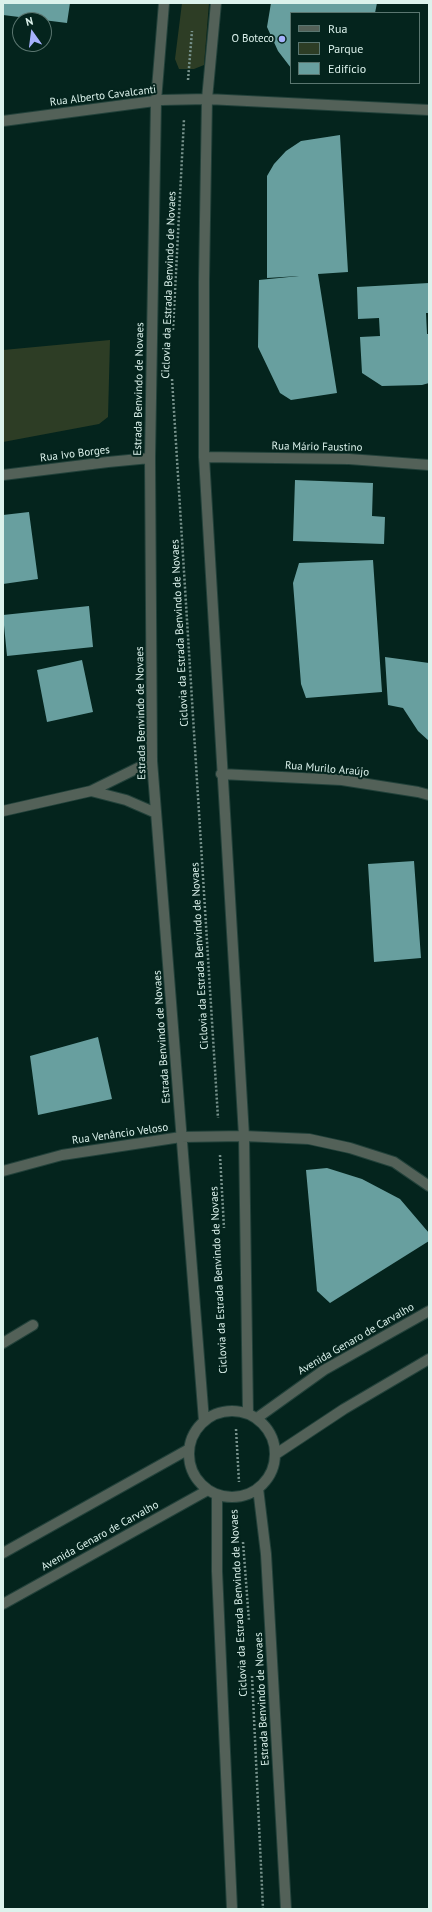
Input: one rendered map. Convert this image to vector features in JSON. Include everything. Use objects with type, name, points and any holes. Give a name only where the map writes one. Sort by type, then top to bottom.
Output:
[{"type":"street","name":"Estrada Benvindo de Novaes","points":[[164,3],[156,101],[150,458],[152,761],[204,1421]]},
{"type":"street","points":[[216,3],[207,99],[204,281],[204,457],[221,774],[244,1136],[252,1416]]},
{"type":"street","name":"Rua Alberto Cavalcanti","points":[[3,120],[156,101],[207,99],[429,110]]},
{"type":"street","name":"Rua Mário Faustino","points":[[204,457],[349,459],[429,465]]},
{"type":"street","name":"Rua Ivo Borges","points":[[3,475],[150,458]]},
{"type":"street","points":[[3,811],[90,791],[152,761]]},
{"type":"street","name":"Rua Murilo Araújo","points":[[221,774],[342,780],[429,795]]},
{"type":"street","points":[[90,791],[126,800],[156,813]]},
{"type":"street","name":"Rua Venâncio Veloso","points":[[3,1171],[62,1155],[181,1137],[244,1136],[309,1140],[350,1148],[394,1162],[429,1186]]},
{"type":"street","name":"Avenida Genaro de Carvalho","points":[[252,1416],[324,1370],[429,1311]]},
{"type":"street","points":[[3,1343],[33,1325]]},
{"type":"street","points":[[276,1454],[344,1409],[429,1359]]},
{"type":"street","points":[[235,1411],[252,1416],[270,1434],[276,1454],[274,1467],[268,1478],[250,1494],[228,1497],[212,1492],[197,1479],[190,1464],[189,1448],[194,1434],[204,1421],[214,1415],[235,1411]]},
{"type":"street","points":[[3,1553],[189,1448]]},
{"type":"street","name":"Estrada Benvindo de Novaes","points":[[258,1488],[266,1554],[286,1909]]},
{"type":"street","points":[[212,1492],[217,1571],[232,1909]]},
{"type":"street","name":"Avenida Genaro de Carvalho","points":[[3,1604],[212,1492]]},
{"type":"path","name":"Ciclovia da Estrada Benvindo de Novaes","points":[[173,333],[186,100],[193,25]]},
{"type":"path","name":"Ciclovia da Estrada Benvindo de Novaes","points":[[172,373],[224,1230]]},
{"type":"path","name":"Ciclovia da Estrada Benvindo de Novaes","points":[[235,1411],[240,1496]]},
{"type":"path","name":"Ciclovia da Estrada Benvindo de Novaes","points":[[243,1535],[249,1629]]},
{"type":"path","name":"Ciclovia da Estrada Benvindo de Novaes","points":[[251,1668],[263,1909]]},
{"type":"green space","points":[[182,3],[209,3],[204,65],[194,69],[179,69],[175,59]]},
{"type":"green space","points":[[110,340],[108,417],[99,424],[3,442],[3,350]]},
{"type":"building","points":[[3,3],[70,3],[67,23],[52,21],[52,12],[12,12],[12,16],[3,15]]},
{"type":"building","name":"O Boteco","points":[[271,3],[377,3],[375,12],[290,12],[290,67],[278,51],[267,27]]},
{"type":"building","points":[[340,135],[348,272],[318,274],[337,393],[291,400],[280,393],[258,347],[259,280],[299,276],[267,278],[267,176],[274,164],[286,151],[301,141]]},
{"type":"building","points":[[429,283],[429,313],[426,313],[427,334],[429,334],[429,383],[422,385],[382,386],[362,373],[360,337],[380,336],[379,318],[358,319],[357,287]]},
{"type":"building","points":[[295,480],[373,483],[372,516],[385,517],[384,544],[293,541]]},
{"type":"building","points":[[29,512],[38,579],[3,584],[3,515]]},
{"type":"building","points":[[373,560],[382,692],[306,698],[301,684],[293,583],[299,563]]},
{"type":"building","points":[[89,606],[93,647],[7,656],[3,615]]},
{"type":"building","points":[[385,657],[429,663],[429,741],[418,731],[403,708],[388,705]]},
{"type":"building","points":[[82,660],[93,712],[47,722],[37,670]]},
{"type":"building","points":[[414,861],[421,958],[374,962],[368,864]]},
{"type":"building","points":[[98,1037],[112,1099],[38,1115],[30,1056]]},
{"type":"building","points":[[327,1168],[362,1179],[400,1199],[429,1233],[429,1241],[330,1303],[317,1291],[306,1170]]},
{"type":"place","name":"O Boteco","points":[[282,39]]}]
